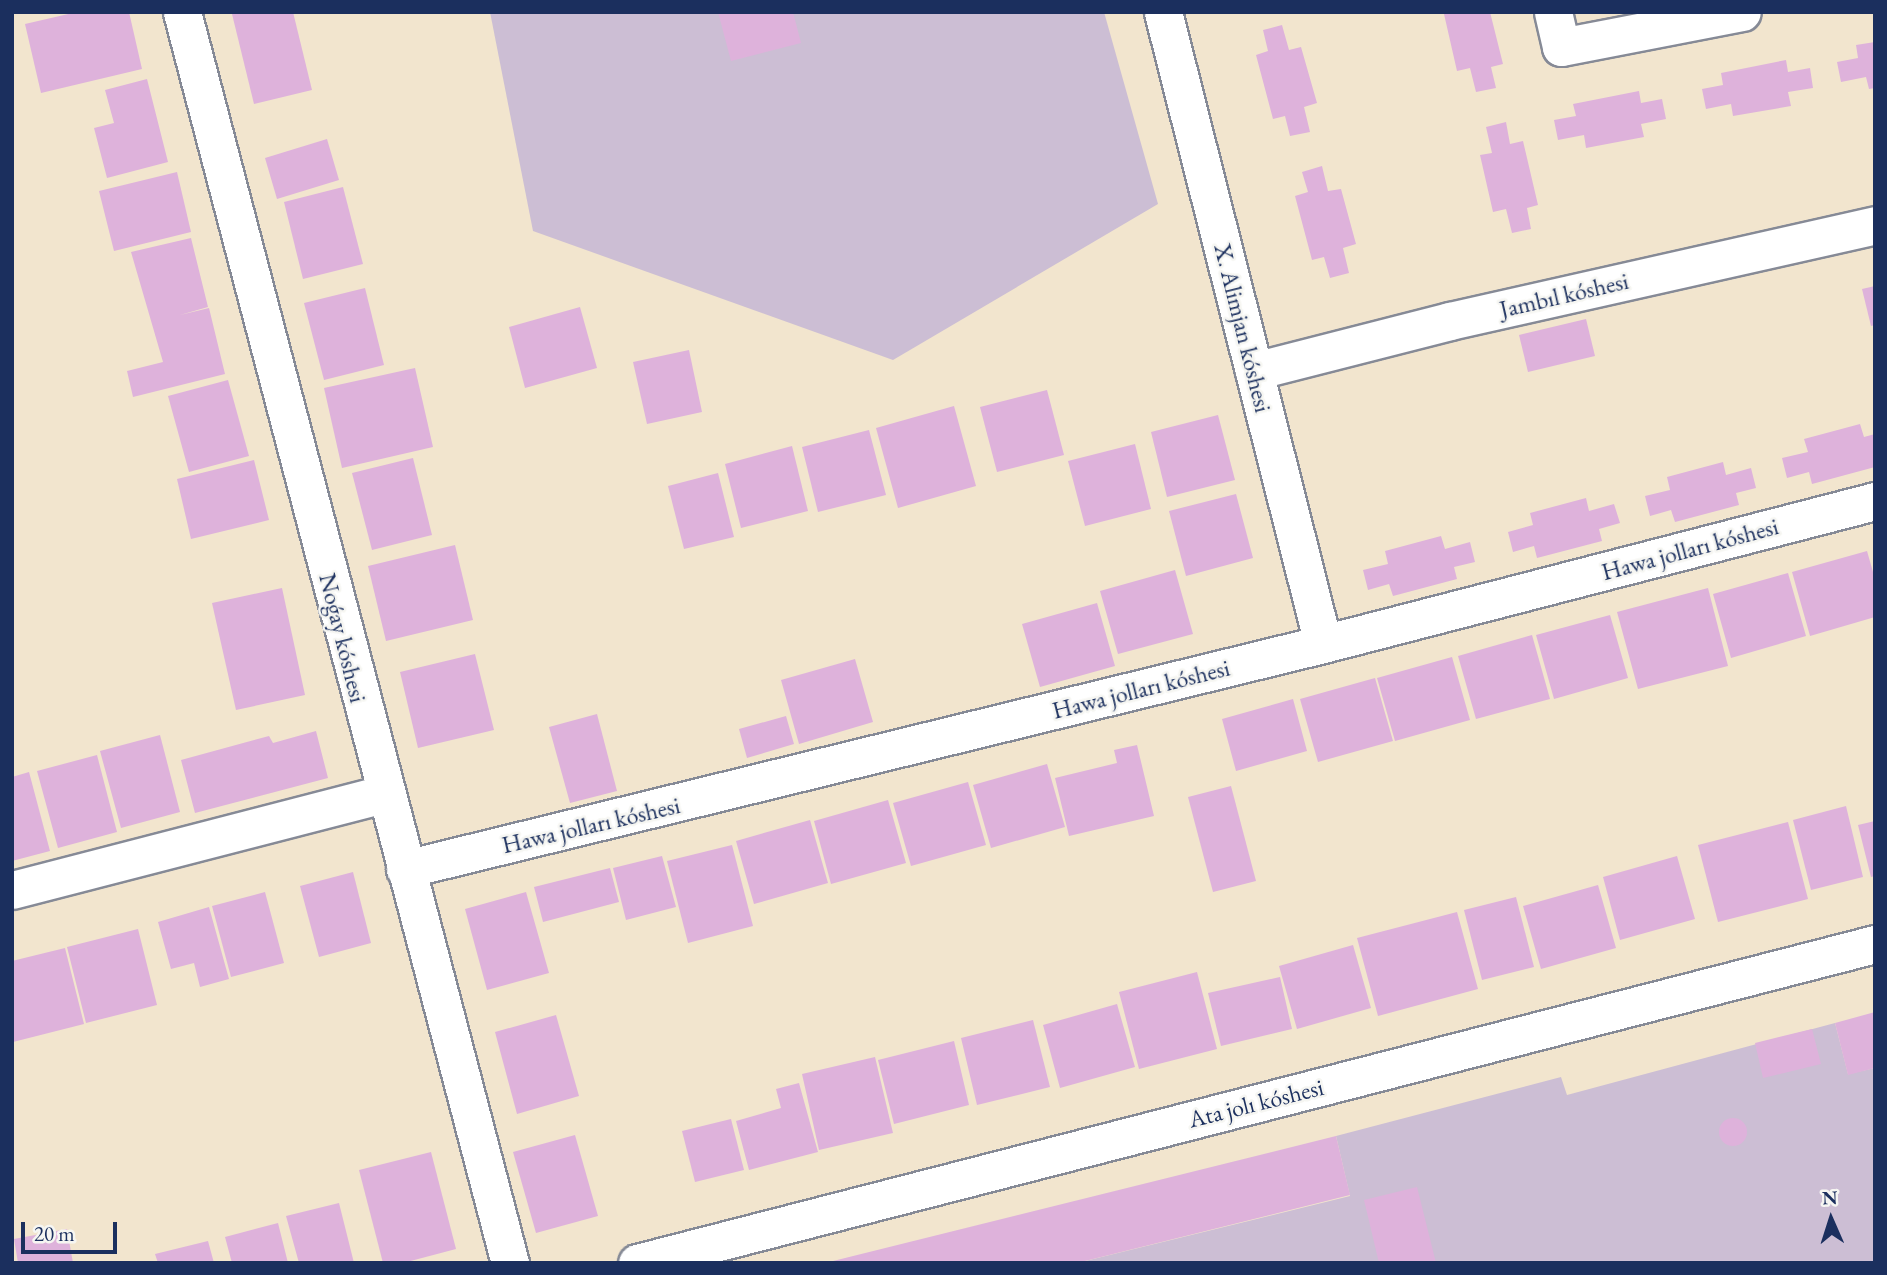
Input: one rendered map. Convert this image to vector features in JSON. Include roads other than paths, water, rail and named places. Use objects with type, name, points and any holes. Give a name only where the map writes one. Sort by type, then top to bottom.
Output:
[{"type":"street","name":"Noǵay kóshesi","points":[[182,12],[384,794],[510,1263]]},
{"type":"street","name":"X. Alimjan kóshesi","points":[[1163,12],[1323,644]]},
{"type":"street","points":[[1553,12],[1561,47],[1742,12]]},
{"type":"street","name":"Jambıl kóshesi","points":[[1254,371],[1875,225]]},
{"type":"street","name":"Hawa jolları kóshesi","points":[[405,869],[1323,644],[1875,501]]},
{"type":"street","points":[[12,890],[384,794]]},
{"type":"street","name":"Ata jolı kóshesi","points":[[637,1263],[1875,944]]}]
